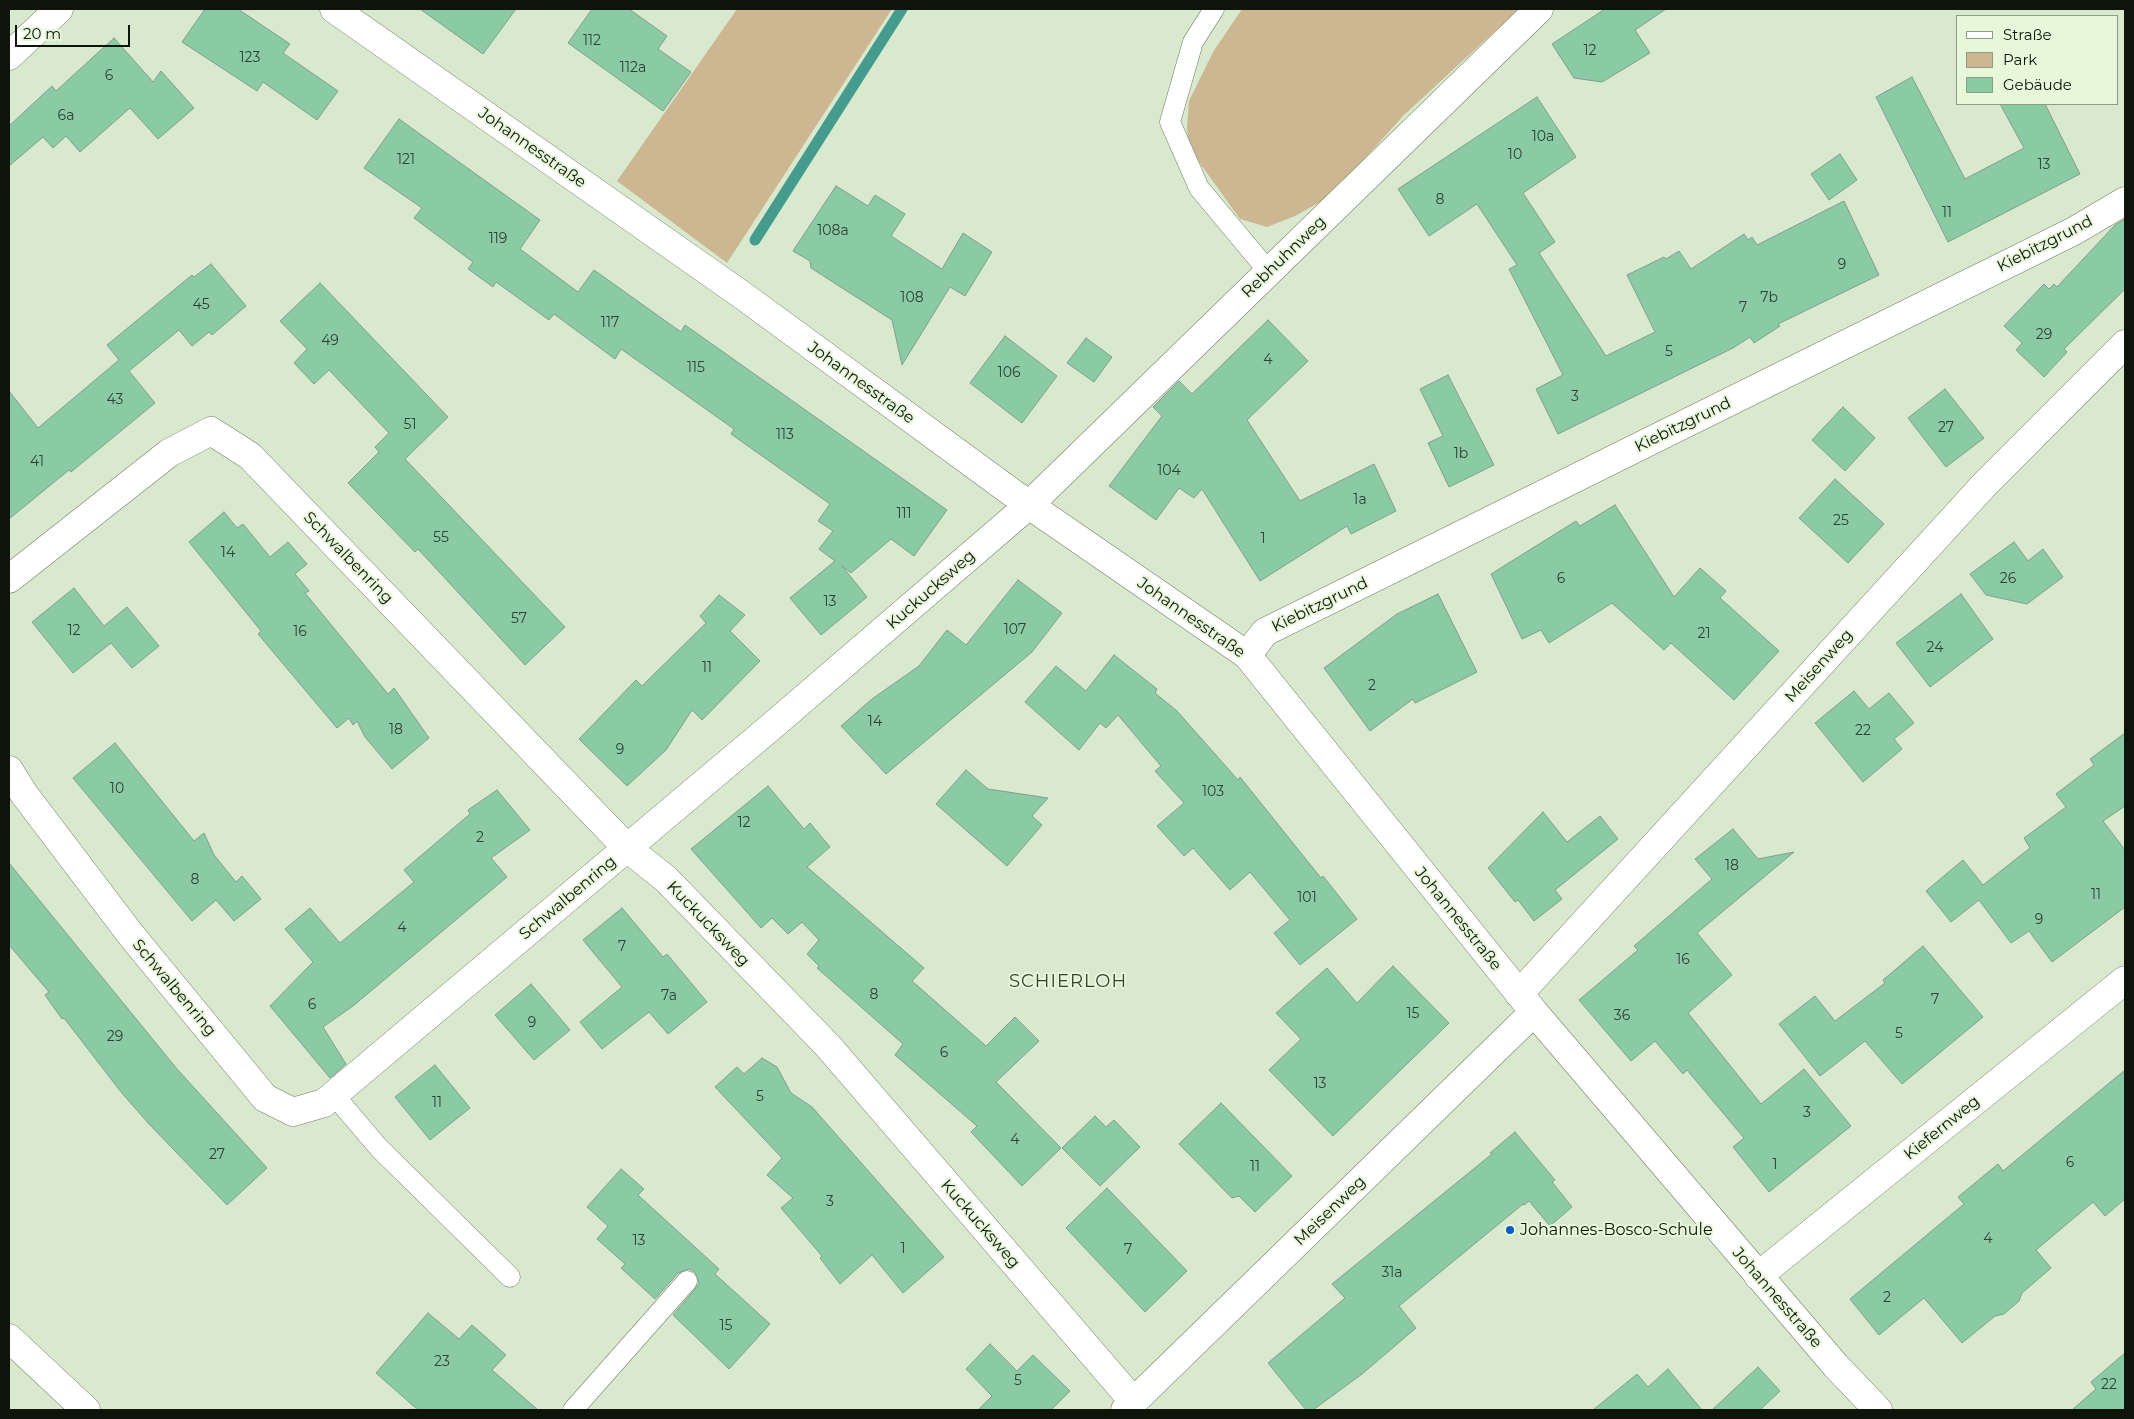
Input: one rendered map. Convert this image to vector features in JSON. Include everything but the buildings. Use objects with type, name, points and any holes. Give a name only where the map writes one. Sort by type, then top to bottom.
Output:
[{"type":"street","points":[[9,56],[59,9]]},
{"type":"street","name":"Johannesstraße","points":[[334,9],[742,295],[1029,505],[1246,655],[1526,1003],[1758,1276],[1836,1366],[1878,1410]]},
{"type":"street","name":"Rebhuhnweg","points":[[1029,505],[1539,9]]},
{"type":"street","name":"Kiebitzgrund","points":[[1246,655],[1265,632],[2074,231],[2125,201]]},
{"type":"street","name":"Meisenweg","points":[[1129,1406],[1526,1003],[1985,484],[2125,344]]},
{"type":"street","name":"Schwalbenring","points":[[9,579],[169,452],[210,431],[250,456],[627,848],[324,1104],[293,1112],[265,1098],[130,935],[24,794],[9,770]]},
{"type":"street","name":"Kuckucksweg","points":[[1029,505],[627,848],[666,879],[828,1046],[1129,1406]]},
{"type":"street","name":"Kiefernweg","points":[[1758,1276],[2125,980]]},
{"type":"street","points":[[9,1338],[70,1398],[86,1410]]},
{"type":"lane","points":[[1214,9],[1193,42],[1170,122],[1199,188],[1269,272]]},
{"type":"lane","points":[[334,1095],[379,1148],[510,1276]]},
{"type":"lane","points":[[573,1410],[687,1282]]},
{"type":"green space","points":[[737,9],[892,9],[727,263],[617,181]]},
{"type":"green space","points":[[1242,9],[1519,9],[1404,115],[1331,196],[1295,216],[1267,227],[1240,219],[1189,148],[1187,127],[1189,101],[1213,52]]},
{"type":"waterway","points":[[755,240],[902,9]]},
{"type":"place","name":"Johannes-Bosco-Schule","points":[[1510,1230]]},
{"type":"district","name":"SCHIERLOH","points":[[1068,982]]}]
